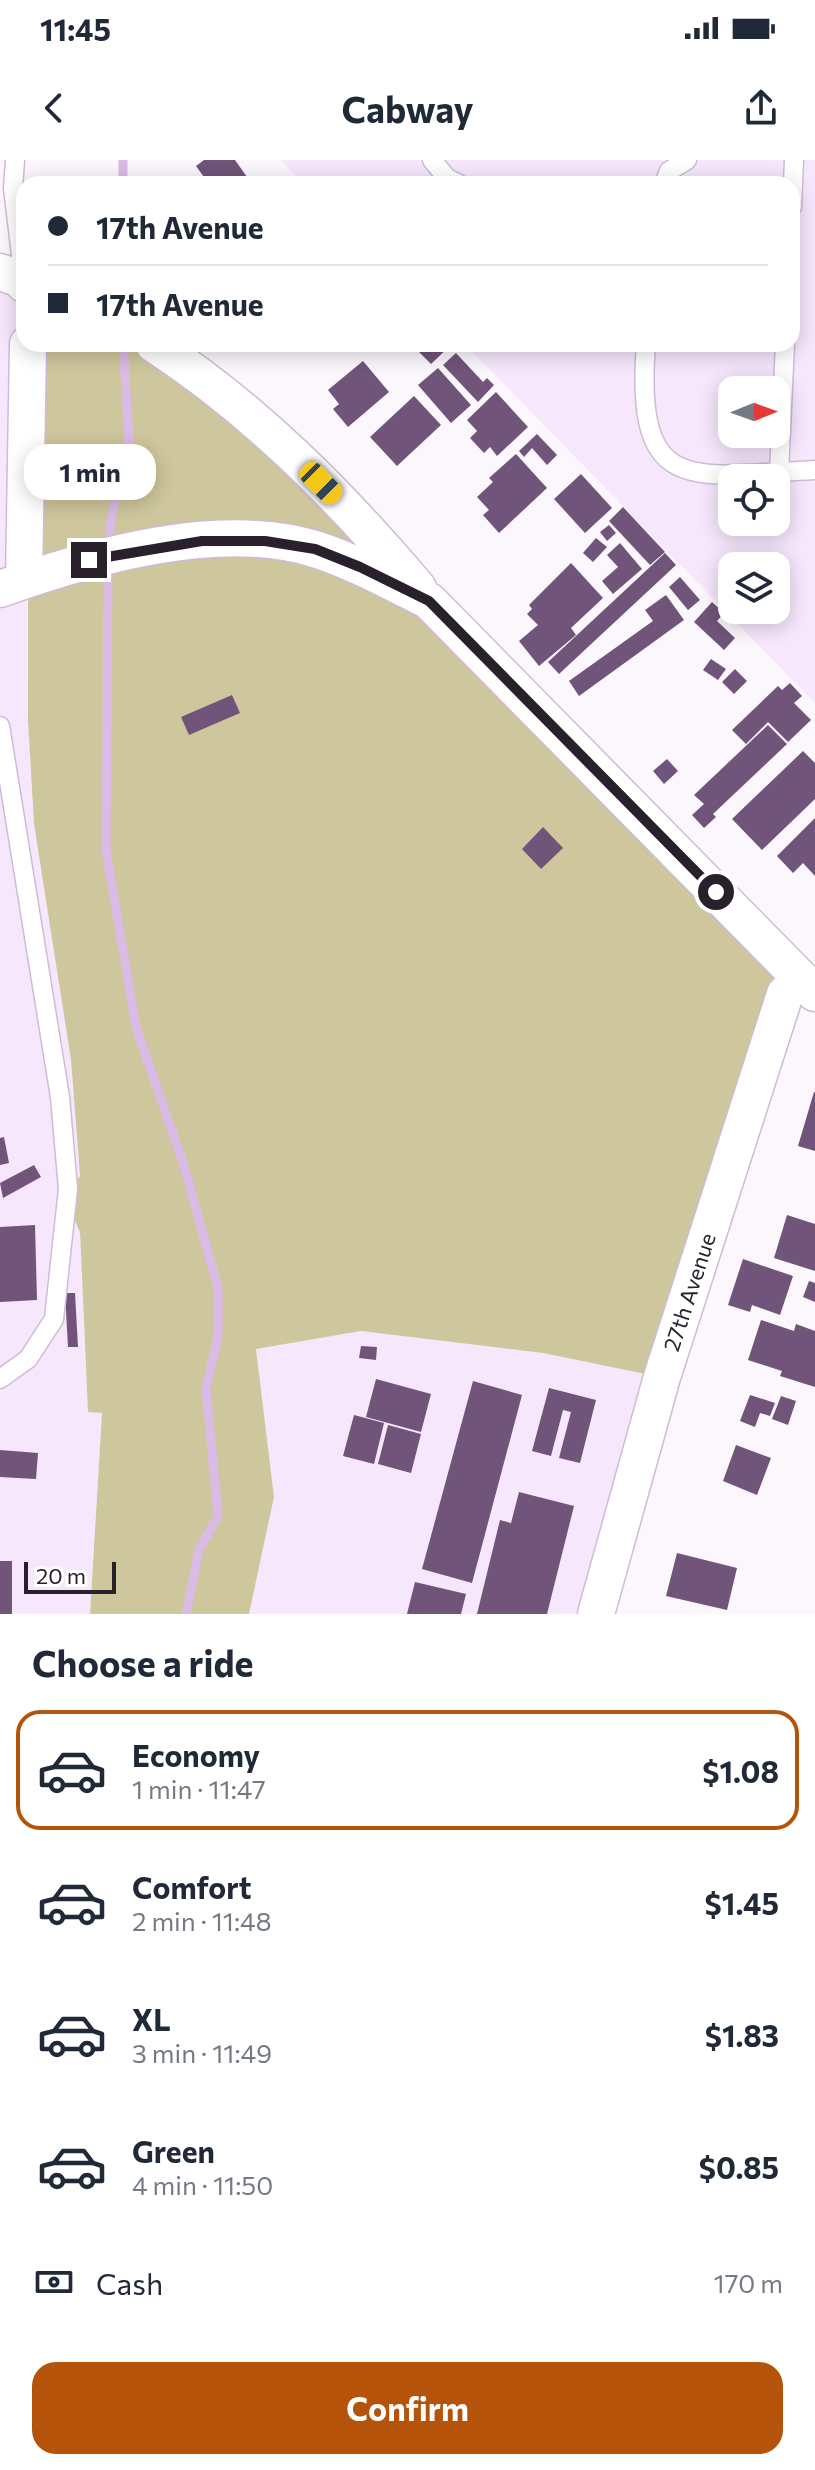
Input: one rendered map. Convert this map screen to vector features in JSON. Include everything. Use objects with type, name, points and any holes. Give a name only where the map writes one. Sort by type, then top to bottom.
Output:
[{"type":"street","points":[[27,352],[12,585],[128,551],[202,541],[265,541],[315,549],[429,601]]},
{"type":"street","points":[[166,352],[202,375],[254,418],[372,534],[429,601],[808,987]]},
{"type":"street","name":"27th Avenue","points":[[596,1614],[662,1377],[785,994],[808,987]]},
{"type":"lane","points":[[15,160],[13,188],[16,213]]},
{"type":"lane","points":[[432,160],[445,176]]},
{"type":"lane","points":[[667,176],[669,171],[687,160]]},
{"type":"lane","points":[[645,352],[643,387],[647,426],[663,457],[687,472],[718,475]]},
{"type":"lane","points":[[779,464],[785,352]]},
{"type":"lane","points":[[790,471],[815,470]]},
{"type":"lane","points":[[0,726],[60,1097],[68,1189],[54,1319],[28,1359],[0,1379]]},
{"type":"shaded area","points":[[280,160],[815,160],[815,703],[738,624],[790,624],[790,552],[718,552],[718,604],[473,352],[800,352],[800,176],[297,176]]},
{"type":"shaded area","points":[[0,275],[16,282],[16,352],[25,352],[28,720],[34,824],[71,1060],[80,1176],[71,1189],[71,1213],[80,1232],[88,1412],[102,1413],[90,1614],[0,1614]]},
{"type":"shaded area","points":[[37,352],[156,352],[175,362],[798,980],[660,1377],[543,1353],[361,1331],[256,1349],[274,1497],[249,1614],[90,1614],[102,1413],[88,1412],[80,1232],[71,1203],[80,1176],[71,1060],[34,824],[28,720],[28,586]]},
{"type":"shaded area","points":[[361,1331],[543,1353],[660,1377],[594,1614],[249,1614],[274,1497],[256,1349]]},
{"type":"building","points":[[204,160],[235,160],[246,176],[203,176],[196,166]]},
{"type":"building","points":[[419,352],[444,352],[431,364]]},
{"type":"building","points":[[456,353],[483,382],[487,378],[494,385],[478,402],[443,365]]},
{"type":"building","points":[[363,361],[389,392],[348,427],[333,409],[339,404],[328,390]]},
{"type":"building","points":[[438,368],[471,405],[451,423],[418,385]]},
{"type":"building","points":[[496,392],[528,427],[497,456],[490,447],[484,453],[470,438],[477,431],[467,420]]},
{"type":"building","points":[[414,396],[441,425],[397,466],[370,437]]},
{"type":"building","points":[[537,434],[557,455],[547,465],[532,448],[524,457],[519,451]]},
{"type":"building","points":[[516,454],[547,488],[499,533],[483,515],[489,510],[477,497],[493,482],[489,478]]},
{"type":"building","points":[[581,474],[612,508],[585,533],[554,499]]},
{"type":"building","points":[[623,507],[665,552],[650,565],[609,521]]},
{"type":"building","points":[[609,525],[616,533],[607,541],[600,532]]},
{"type":"building","points":[[596,538],[607,547],[593,562],[583,553]]},
{"type":"building","points":[[620,543],[642,569],[613,594],[602,581],[618,567],[607,555]]},
{"type":"building","points":[[665,553],[676,565],[559,674],[548,662]]},
{"type":"building","points":[[571,563],[603,598],[571,628],[576,635],[539,666],[519,641],[538,625],[527,614],[532,609],[529,605]]},
{"type":"building","points":[[680,577],[700,600],[688,610],[669,587]]},
{"type":"building","points":[[666,595],[684,620],[579,696],[569,681],[653,621],[645,610]]},
{"type":"building","points":[[712,602],[718,608],[718,624],[735,638],[724,650],[694,622]]},
{"type":"building","points":[[711,659],[726,669],[718,680],[703,670]]},
{"type":"building","points":[[735,669],[747,681],[734,694],[722,682]]},
{"type":"building","points":[[790,683],[802,696],[794,703],[811,720],[788,742],[768,722],[746,744],[732,730],[778,686],[782,690]]},
{"type":"building","points":[[232,695],[240,713],[189,735],[181,717]]},
{"type":"building","points":[[768,725],[787,744],[713,814],[716,817],[704,828],[692,815],[704,804],[694,795]]},
{"type":"building","points":[[803,751],[815,763],[815,799],[762,850],[732,819]]},
{"type":"building","points":[[667,759],[678,771],[664,784],[653,771]]},
{"type":"building","points":[[815,818],[815,876],[803,863],[793,873],[777,856]]},
{"type":"building","points":[[543,827],[563,848],[541,869],[522,849]]},
{"type":"building","points":[[815,1092],[815,1151],[798,1146]]},
{"type":"building","points":[[4,1137],[9,1163],[0,1165],[0,1138]]},
{"type":"building","points":[[34,1165],[41,1177],[3,1198],[0,1183]]},
{"type":"building","points":[[787,1215],[815,1224],[815,1271],[774,1258]]},
{"type":"building","points":[[35,1225],[37,1300],[0,1302],[0,1227]]},
{"type":"building","points":[[743,1259],[793,1276],[780,1315],[752,1305],[750,1312],[728,1305]]},
{"type":"building","points":[[809,1281],[815,1283],[815,1302],[803,1297]]},
{"type":"building","points":[[65,1293],[75,1293],[78,1347],[68,1347]]},
{"type":"building","points":[[761,1320],[794,1331],[796,1324],[815,1331],[815,1387],[780,1376],[782,1371],[748,1360]]},
{"type":"building","points":[[361,1346],[377,1347],[376,1360],[359,1358]]},
{"type":"building","points":[[376,1379],[431,1394],[421,1432],[366,1417]]},
{"type":"building","points":[[473,1381],[522,1395],[472,1583],[422,1569]]},
{"type":"building","points":[[549,1388],[596,1400],[580,1463],[559,1458],[571,1412],[563,1410],[551,1456],[532,1451]]},
{"type":"building","points":[[750,1395],[775,1403],[770,1416],[760,1413],[755,1427],[740,1421]]},
{"type":"building","points":[[781,1396],[796,1401],[788,1425],[772,1419]]},
{"type":"building","points":[[354,1415],[384,1423],[374,1464],[343,1456]]},
{"type":"building","points":[[388,1425],[421,1434],[411,1473],[378,1464]]},
{"type":"building","points":[[736,1445],[771,1458],[757,1495],[723,1481]]},
{"type":"building","points":[[0,1450],[38,1453],[36,1479],[0,1477]]},
{"type":"building","points":[[519,1492],[574,1506],[547,1614],[477,1614],[500,1520],[511,1523]]},
{"type":"building","points":[[677,1553],[737,1568],[727,1610],[666,1596]]},
{"type":"building","points":[[0,1561],[12,1561],[12,1614],[0,1614]]},
{"type":"building","points":[[415,1582],[466,1594],[461,1614],[407,1614]]},
{"type":"waterway","points":[[123,160],[123,176]]},
{"type":"waterway","points":[[109,546],[111,520],[129,438],[124,352]]},
{"type":"waterway","points":[[108,565],[106,850],[136,1027],[184,1166],[218,1288],[218,1337],[206,1388],[218,1516],[199,1550],[186,1614]]},
{"type":"route","points":[[89,560],[128,551],[202,541],[265,541],[315,549],[429,601],[716,892]]}]
